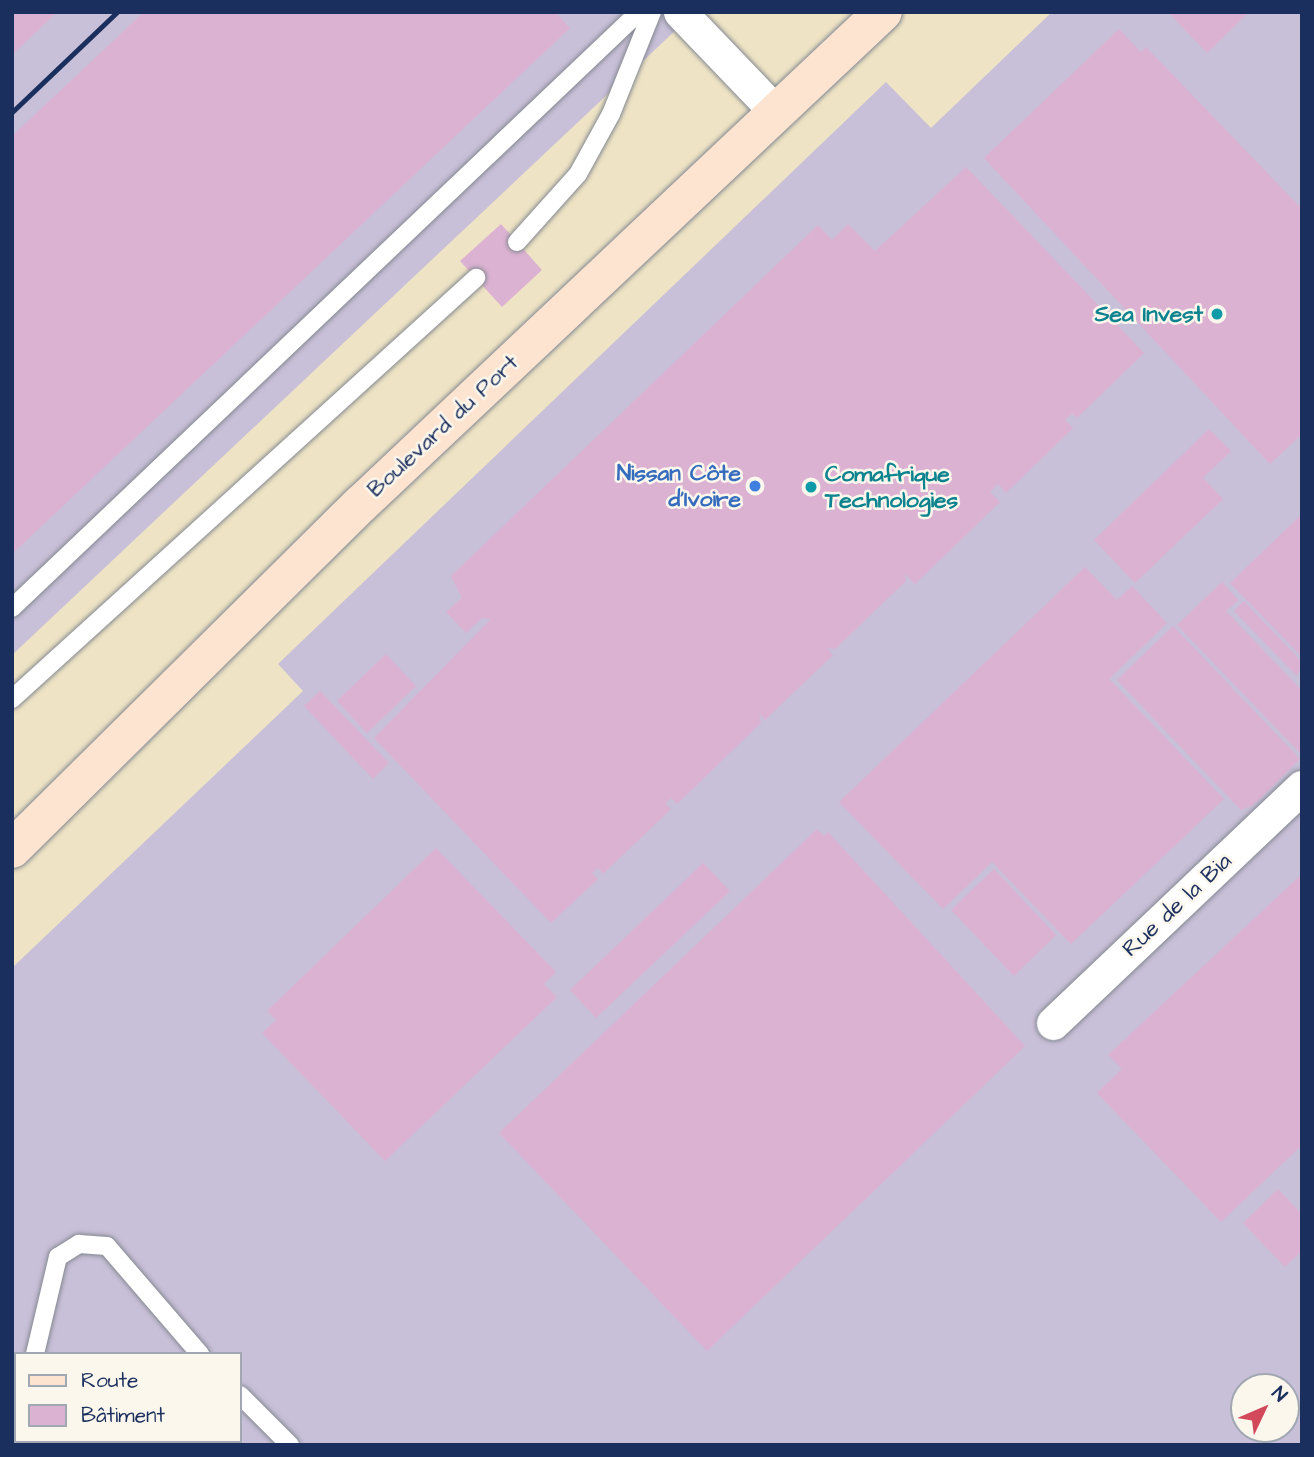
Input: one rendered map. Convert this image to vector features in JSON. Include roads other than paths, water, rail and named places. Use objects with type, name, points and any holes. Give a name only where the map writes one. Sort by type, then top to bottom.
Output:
[{"type":"main road","name":"Boulevard du Port","points":[[12,849],[361,504],[883,12]]},
{"type":"street","points":[[680,12],[777,113]]},
{"type":"street","name":"Rue de la Bia","points":[[1053,1023],[1302,787]]},
{"type":"lane","points":[[12,608],[639,12]]},
{"type":"lane","points":[[517,242],[578,173],[611,114],[652,12]]},
{"type":"lane","points":[[12,699],[476,278]]},
{"type":"lane","points":[[36,1352],[58,1256],[79,1244],[107,1246],[198,1352]]},
{"type":"lane","points":[[242,1397],[290,1445]]},
{"type":"railway","points":[[12,112],[117,12]]},
{"type":"place","name":"Sea Invest","points":[[1217,314]]},
{"type":"place","name":"Nissan Côte d'Ivoire","points":[[755,486]]},
{"type":"place","name":"Comafrique Technologies","points":[[811,487]]}]
